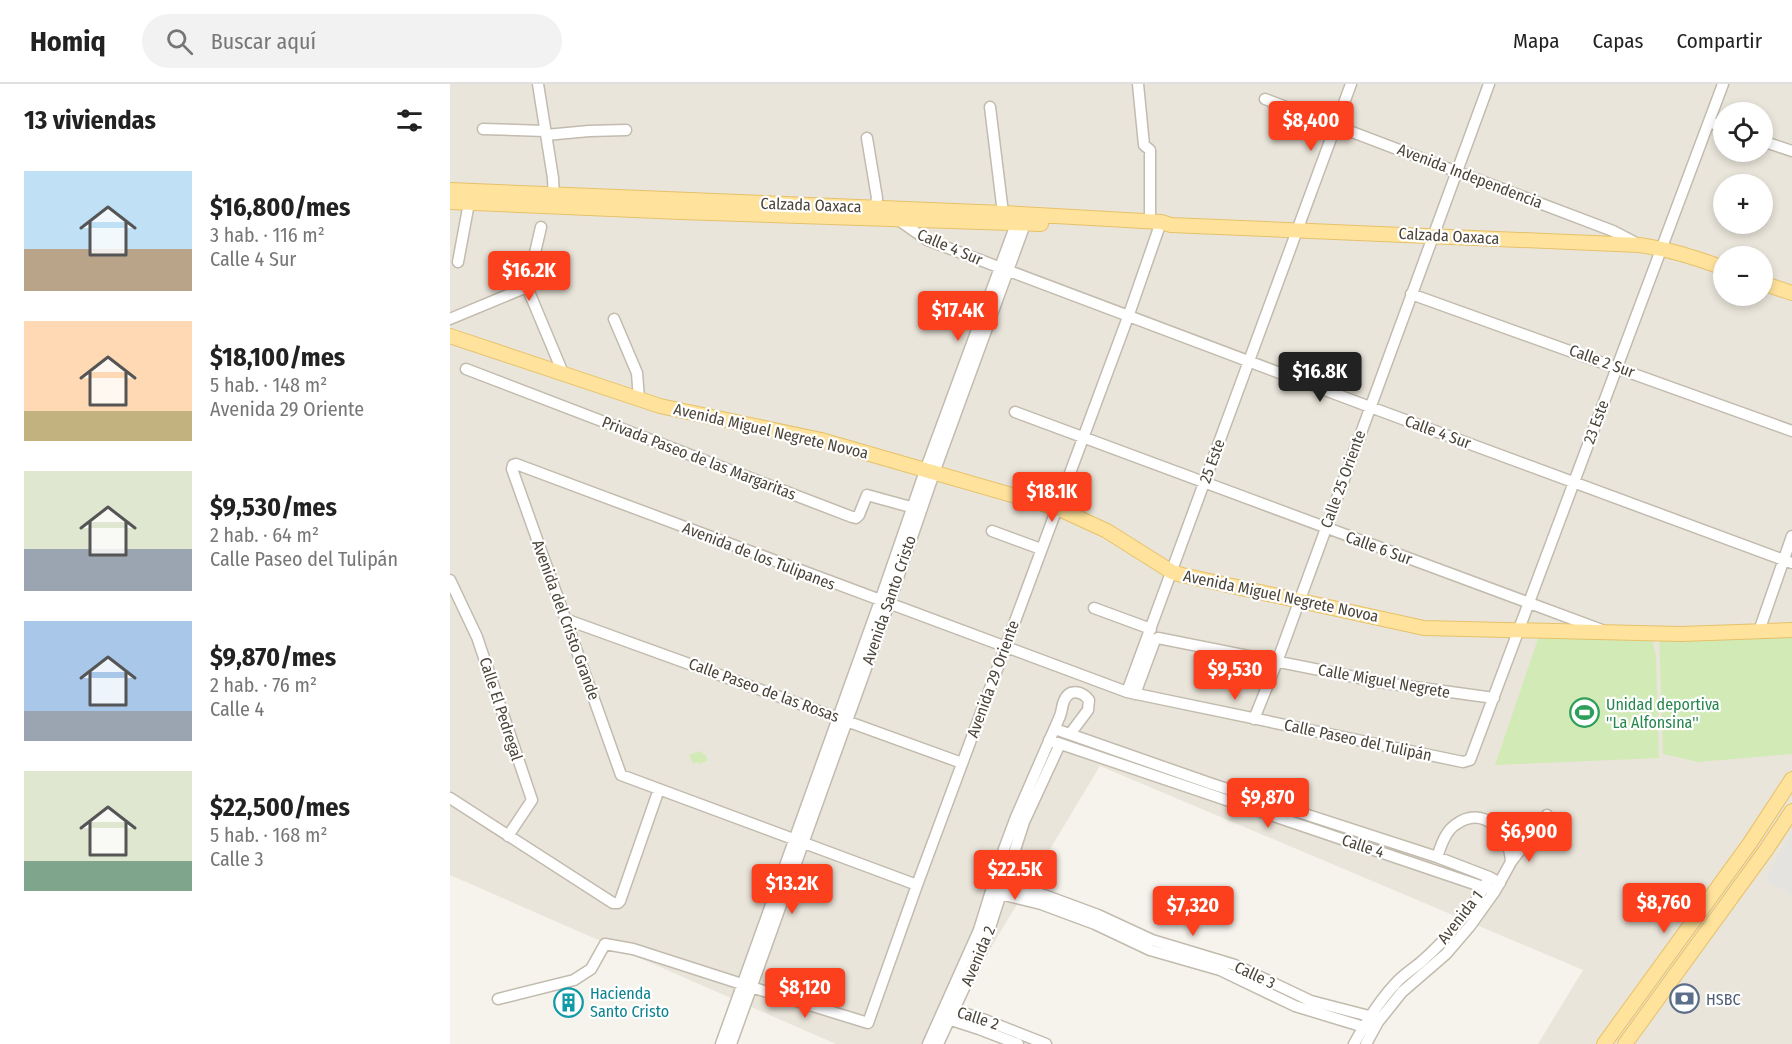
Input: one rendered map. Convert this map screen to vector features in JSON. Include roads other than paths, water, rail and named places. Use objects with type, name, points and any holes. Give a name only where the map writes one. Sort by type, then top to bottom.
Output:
[{"type":"main road","name":"Calzada Oaxaca","points":[[457,198],[897,215],[1003,213],[1160,224],[1639,245],[1660,248],[1713,264]]},
{"type":"main road","name":"Calzada Oaxaca","points":[[897,215],[926,221],[1160,224]]},
{"type":"main road","points":[[920,236],[920,227],[926,221]]},
{"type":"main road","points":[[1773,286],[1792,293]]},
{"type":"main road","name":"Avenida Miguel Negrete Novoa","points":[[450,336],[660,406],[821,440],[1057,508],[1107,531],[1172,572],[1299,601],[1424,628],[1681,634],[1792,630]]},
{"type":"main road","points":[[1604,1044],[1743,852],[1792,779]]},
{"type":"main road","points":[[1625,1044],[1792,811]]},
{"type":"street","points":[[538,84],[554,201]]},
{"type":"street","name":"Avenida 29 Oriente","points":[[748,981],[868,1023],[916,885],[1128,317],[1160,224],[1150,150],[1144,145],[1138,84]]},
{"type":"street","name":"25 Este","points":[[1131,693],[1151,629],[1352,84]]},
{"type":"street","name":"Calle 25 Oriente","points":[[1254,719],[1489,84]]},
{"type":"street","name":"23 Este","points":[[1470,760],[1723,84]]},
{"type":"street","name":"Avenida Independencia","points":[[1265,99],[1613,231],[1639,245]]},
{"type":"street","points":[[990,107],[1003,213]]},
{"type":"street","points":[[1709,122],[1713,123]]},
{"type":"street","points":[[483,129],[546,133],[626,130]]},
{"type":"street","points":[[867,138],[877,198],[874,213]]},
{"type":"street","points":[[1773,145],[1792,151]]},
{"type":"street","points":[[457,198],[458,262]]},
{"type":"street","name":"Calle 4 Sur","points":[[897,215],[927,240],[1128,317],[1788,561]]},
{"type":"street","name":"Avenida Santo Cristo","points":[[721,1044],[748,981],[916,509],[1021,224]]},
{"type":"street","points":[[541,227],[527,288],[563,374]]},
{"type":"street","points":[[450,319],[527,288]]},
{"type":"street","name":"Calle 2 Sur","points":[[1411,294],[1792,431]]},
{"type":"street","points":[[614,319],[638,373],[639,399]]},
{"type":"street","name":"Privada Paseo de las Margaritas","points":[[466,369],[852,517],[856,518],[867,495],[916,509]]},
{"type":"street","name":"Calle 6 Sur","points":[[1015,412],[1608,632]]},
{"type":"street","name":"Avenida de los Tulipanes","points":[[513,465],[516,464],[884,603],[1005,646]]},
{"type":"street","name":"Avenida del Cristo Grande","points":[[513,465],[512,469],[621,775],[659,789]]},
{"type":"street","points":[[992,531],[1041,549]]},
{"type":"street","points":[[1759,631],[1788,561],[1792,536]]},
{"type":"street","name":"Calle El Pedregal","points":[[450,580],[477,637],[532,800],[508,836]]},
{"type":"street","points":[[1094,608],[1151,629]]},
{"type":"street","name":"Calle Paseo de las Rosas","points":[[565,619],[962,763]]},
{"type":"street","name":"Calle Miguel Negrete","points":[[1131,693],[1155,640],[1158,638],[1385,683],[1494,698]]},
{"type":"street","name":"Calle Paseo del Tulipán","points":[[1005,646],[1131,693],[1463,762],[1470,760]]},
{"type":"street","name":"Avenida 2","points":[[928,1044],[985,943],[998,888],[1004,849],[1016,817],[1055,729],[1065,699],[1069,693],[1081,692],[1089,700],[1088,710],[1070,734]]},
{"type":"street","name":"Calle 4","points":[[1055,729],[1212,784],[1437,857],[1492,884]]},
{"type":"street","points":[[1049,740],[1060,744]]},
{"type":"street","name":"Calle 4","points":[[1060,744],[1304,826],[1492,884]]},
{"type":"street","name":"Avenida 2","points":[[998,888],[1024,822],[1060,744]]},
{"type":"street","points":[[450,798],[613,903],[620,901],[659,789],[916,885]]},
{"type":"street","points":[[1304,826],[1308,815]]},
{"type":"street","points":[[1492,884],[1547,815]]},
{"type":"street","points":[[1437,857],[1444,839],[1455,825],[1472,818],[1490,821],[1503,820],[1536,829]]},
{"type":"street","points":[[1490,821],[1500,829],[1507,840],[1511,862]]},
{"type":"street","name":"Avenida 1","points":[[1354,1044],[1371,1024],[1397,982],[1438,946],[1492,884]]},
{"type":"street","name":"Calle 3","points":[[998,888],[1095,924],[1150,950],[1176,952],[1235,965],[1311,1001],[1371,1024]]},
{"type":"street","points":[[498,999],[574,980],[591,969],[605,944],[633,949],[748,981]]},
{"type":"street","name":"Avenida Santo Cristo","points":[[731,1044],[748,981]]},
{"type":"street","name":"Avenida 2","points":[[938,1044],[946,1013]]},
{"type":"street","name":"Calle 2","points":[[946,1013],[1018,1044]]},
{"type":"street","name":"Calle 2","points":[[946,1013],[1007,1028],[1046,1044]]},
{"type":"street","name":"Avenida 1","points":[[1366,1044],[1371,1024]]},
{"type":"place","name":"Unidad deportiva ''La Alfonsina''","points":[[1585,713]]},
{"type":"place","name":"HSBC","points":[[1685,999]]},
{"type":"place","name":"Hacienda Santo Cristo","points":[[569,1002]]}]
